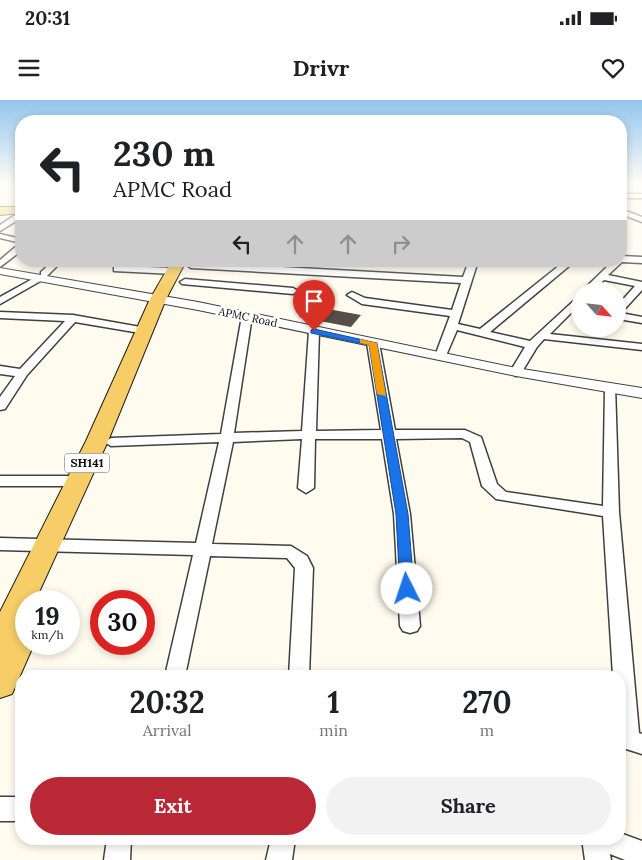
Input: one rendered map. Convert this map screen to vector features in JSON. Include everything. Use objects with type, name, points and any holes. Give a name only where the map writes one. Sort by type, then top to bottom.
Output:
[{"type":"main road","name":"SH141","points":[[41,590],[78,481],[146,331],[176,281]]},
{"type":"main road","name":"SH141","points":[[6,666],[55,546],[111,442],[176,281]]},
{"type":"main road","name":"SH141","points":[[6,666],[15,648]]},
{"type":"street","points":[[0,229],[10,219]]},
{"type":"street","points":[[0,236],[15,240]]},
{"type":"street","points":[[0,265],[15,252]]},
{"type":"street","points":[[627,259],[642,260]]},
{"type":"street","points":[[0,265],[42,276]]},
{"type":"street","points":[[0,301],[42,276],[52,267]]},
{"type":"street","points":[[442,353],[453,326],[471,267]]},
{"type":"street","points":[[482,333],[564,267]]},
{"type":"street","points":[[597,282],[612,267]]},
{"type":"street","points":[[117,269],[176,281],[293,291]]},
{"type":"street","name":"APMC Road","points":[[0,271],[42,276],[176,281],[442,353],[642,393]]},
{"type":"street","points":[[602,277],[642,285]]},
{"type":"street","points":[[176,281],[466,280]]},
{"type":"street","name":"APMC Road","points":[[176,281],[248,316],[373,343],[442,353]]},
{"type":"street","points":[[626,302],[642,285]]},
{"type":"street","points":[[352,295],[362,301],[456,314]]},
{"type":"street","points":[[518,369],[532,345],[571,307]]},
{"type":"street","points":[[0,315],[73,318],[146,331]]},
{"type":"street","points":[[176,670],[227,438],[239,354],[248,316]]},
{"type":"street","points":[[626,317],[642,320]]},
{"type":"street","points":[[0,406],[23,373],[73,318]]},
{"type":"street","points":[[453,326],[532,345]]},
{"type":"street","points":[[306,488],[314,331]]},
{"type":"street","points":[[542,336],[642,347]]},
{"type":"street","points":[[373,343],[390,434],[402,514],[410,626]]},
{"type":"street","name":"APMC Road","points":[[518,369],[642,385]]},
{"type":"street","points":[[0,370],[23,373]]},
{"type":"street","points":[[611,388],[611,512],[624,670]]},
{"type":"street","points":[[111,442],[308,435],[458,433],[470,435],[476,440],[490,486],[501,496],[611,512]]},
{"type":"street","points":[[0,481],[78,481]]},
{"type":"street","points":[[0,544],[291,552],[302,560],[304,568],[299,670]]},
{"type":"street","points":[[626,692],[630,740]]},
{"type":"street","points":[[0,809],[15,809]]},
{"type":"street","points":[[117,860],[118,845]]},
{"type":"street","points":[[279,860],[282,845]]},
{"type":"street","points":[[595,845],[598,860]]},
{"type":"street","points":[[619,845],[642,854]]},
{"type":"building","points":[[311,306],[361,315],[351,327],[299,317]]},
{"type":"slow traffic","points":[[363,341],[373,343],[382,394]]},
{"type":"route","points":[[314,331],[373,343],[390,434],[402,514],[407,589]]}]
